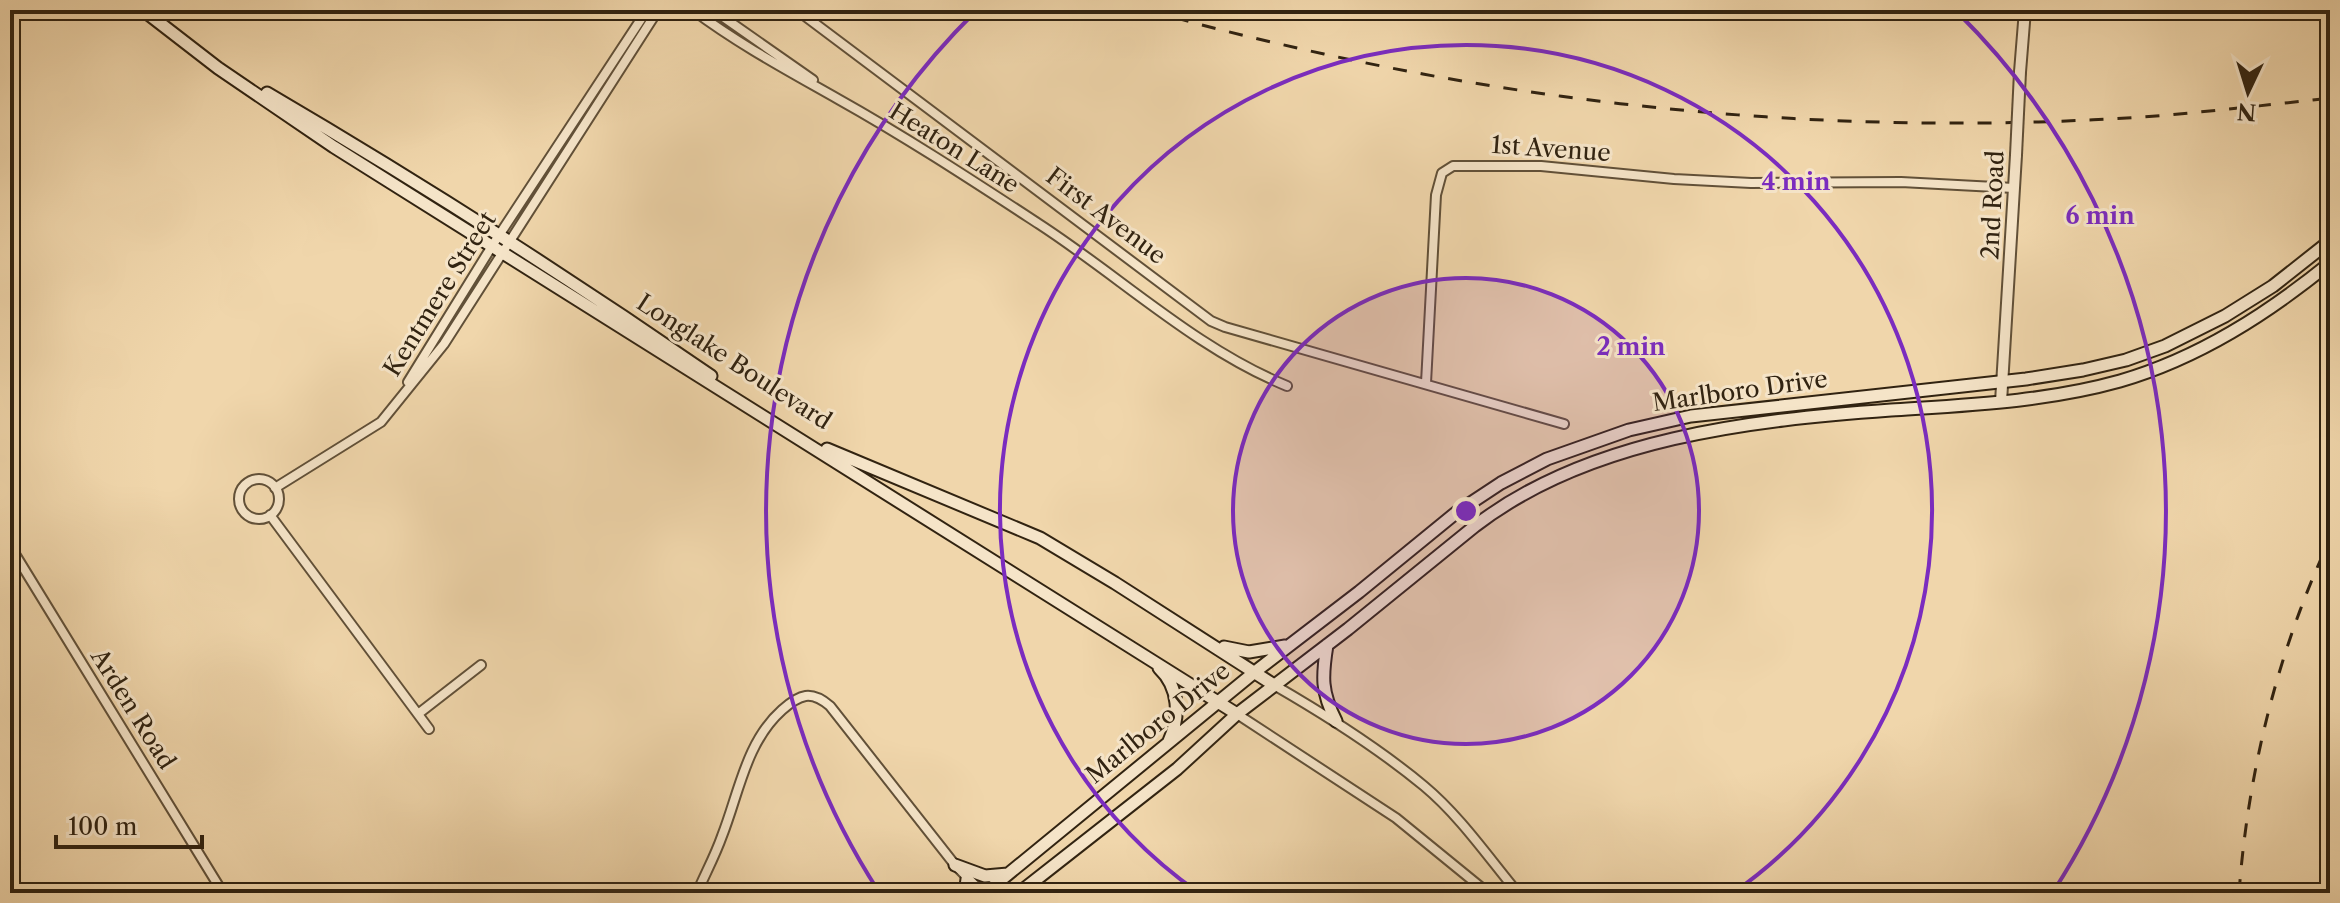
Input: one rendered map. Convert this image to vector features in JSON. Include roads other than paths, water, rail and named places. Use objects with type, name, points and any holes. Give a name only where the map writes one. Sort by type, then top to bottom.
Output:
[{"type":"main road","name":"Longlake Boulevard","points":[[143,10],[204,57],[392,166],[501,244],[590,292],[773,419],[1237,714]]},
{"type":"main road","name":"Marlboro Drive","points":[[984,893],[1457,512],[1534,466],[1593,441],[1691,416],[1937,390],[2083,370],[2126,360],[2165,346],[2246,304],[2330,241]]},
{"type":"main road","name":"Marlboro Drive","points":[[1023,891],[1177,769],[1237,714],[1492,513],[1533,489],[1579,469],[1665,442],[1736,426],[2001,402],[2086,389],[2152,370],[2238,329],[2330,263]]},
{"type":"main road","name":"Longlake Boulevard","points":[[840,461],[1040,538],[1274,685]]},
{"type":"main road","points":[[1211,643],[1249,652],[1291,645]]},
{"type":"main road","points":[[1327,645],[1323,682],[1328,705],[1336,721]]},
{"type":"main road","points":[[1147,657],[1165,674],[1176,701],[1175,728],[1169,742]]},
{"type":"main road","points":[[955,865],[985,876],[1009,874]]},
{"type":"main road","points":[[965,893],[967,879]]},
{"type":"street","name":"Kentmere Street","points":[[275,488],[381,422],[444,344],[501,244],[647,10]]},
{"type":"street","name":"Kentmere Street","points":[[501,244],[658,10]]},
{"type":"street","name":"Heaton Lane","points":[[693,10],[758,55],[839,99]]},
{"type":"street","name":"Heaton Lane","points":[[713,10],[839,99],[1038,224],[1196,337],[1254,373],[1287,386]]},
{"type":"street","name":"First Avenue","points":[[797,10],[1211,321],[1426,383]]},
{"type":"street","name":"2nd Road","points":[[2001,402],[2025,10]]},
{"type":"street","name":"1st Avenue","points":[[1426,383],[1436,195],[1442,173],[1453,166],[1541,166],[1751,183],[1901,182],[2014,188]]},
{"type":"street","points":[[1426,383],[1564,424]]},
{"type":"street","points":[[257,479],[275,488],[279,500],[270,515],[257,519],[246,514],[239,503],[245,484],[257,479]]},
{"type":"street","points":[[270,515],[429,729]]},
{"type":"street","name":"Arden Road","points":[[10,546],[223,893]]},
{"type":"street","points":[[418,714],[481,665]]},
{"type":"street","points":[[1274,685],[1336,721],[1425,787],[1518,893]]},
{"type":"street","points":[[697,893],[723,836],[758,738],[791,702],[812,695],[830,706],[955,865],[984,893]]},
{"type":"street","points":[[1237,714],[1396,818],[1488,893]]},
{"type":"railway","points":[[1148,10],[1280,44],[1425,74],[1629,105],[1731,114],[1834,121],[2040,122],[2143,117],[2330,98]]},
{"type":"railway","points":[[2239,893],[2250,802],[2268,712],[2295,624],[2330,539]]}]
